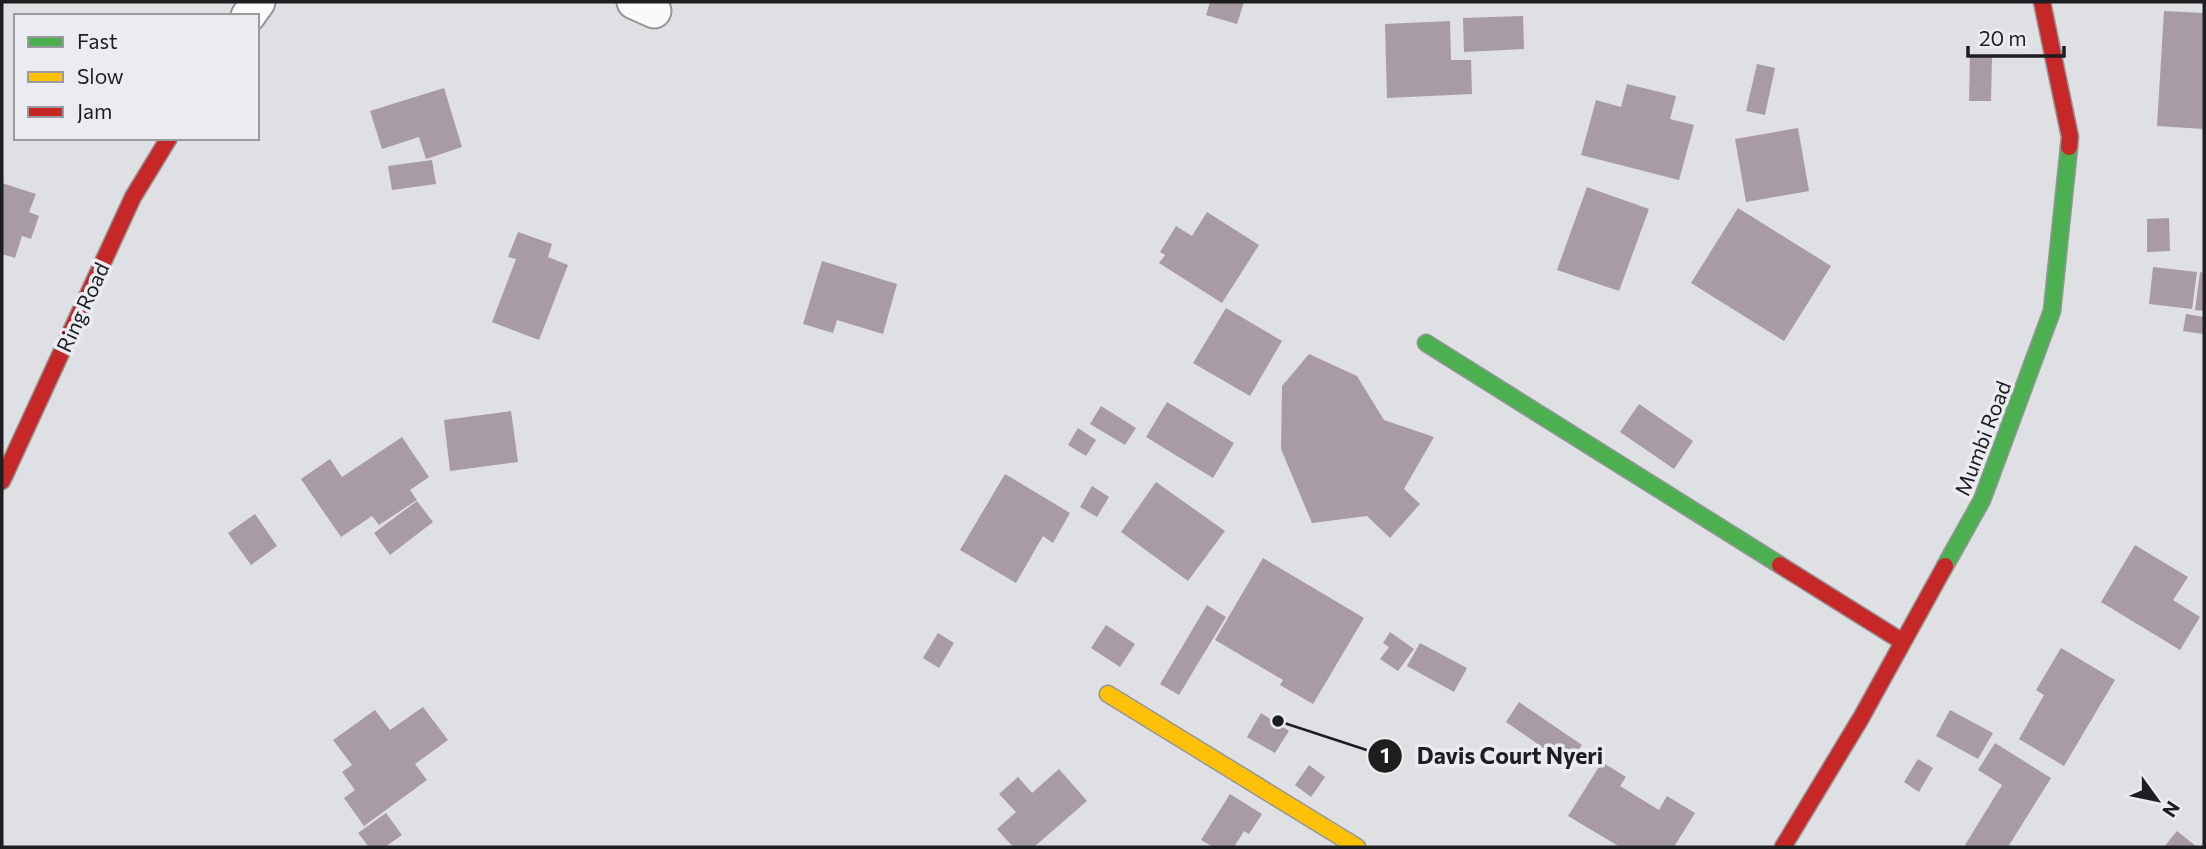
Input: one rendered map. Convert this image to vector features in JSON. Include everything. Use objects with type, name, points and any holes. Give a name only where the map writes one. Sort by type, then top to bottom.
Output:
[{"type":"street","name":"Mumbi Road","points":[[1783,847],[1903,642],[1982,500],[2052,311],[2070,137],[2042,2]]},
{"type":"street","name":"Ring Road","points":[[2,481],[133,197],[168,140]]},
{"type":"street","points":[[1426,343],[1903,642]]},
{"type":"street","points":[[1108,694],[1357,847]]},
{"type":"building","points":[[1210,2],[1244,2],[1237,24],[1206,15]]},
{"type":"building","points":[[2164,11],[2204,13],[2204,129],[2157,126]]},
{"type":"building","points":[[1523,16],[1524,49],[1464,52],[1463,18]]},
{"type":"building","points":[[1450,21],[1451,60],[1471,60],[1472,94],[1387,98],[1385,24]]},
{"type":"building","points":[[1970,56],[1992,57],[1991,101],[1969,101]]},
{"type":"building","points":[[1757,64],[1775,68],[1765,115],[1746,111]]},
{"type":"building","points":[[1627,84],[1676,96],[1670,119],[1694,125],[1679,180],[1581,155],[1596,100],[1621,107]]},
{"type":"building","points":[[444,88],[462,147],[426,159],[419,137],[382,149],[370,111]]},
{"type":"building","points":[[1798,128],[1809,191],[1746,202],[1735,139]]},
{"type":"building","points":[[432,160],[436,184],[392,190],[388,166]]},
{"type":"building","points":[[2,183],[36,194],[29,212],[39,216],[31,239],[22,236],[15,258],[2,254]]},
{"type":"building","points":[[1587,187],[1649,209],[1619,291],[1557,270]]},
{"type":"building","points":[[1738,208],[1831,266],[1784,341],[1691,283]]},
{"type":"building","points":[[1207,212],[1259,245],[1222,303],[1159,263],[1165,255],[1160,252],[1176,226],[1192,236]]},
{"type":"building","points":[[2169,218],[2170,251],[2147,252],[2147,219]]},
{"type":"building","points":[[518,232],[552,244],[548,257],[568,265],[539,340],[492,322],[516,259],[508,257]]},
{"type":"building","points":[[822,261],[897,284],[883,334],[837,320],[833,333],[803,324]]},
{"type":"building","points":[[2153,267],[2197,272],[2192,309],[2149,304]]},
{"type":"building","points":[[2200,272],[2204,273],[2204,311],[2195,310]]},
{"type":"building","points":[[1226,308],[1282,341],[1250,396],[1193,363]]},
{"type":"building","points":[[2186,314],[2204,317],[2204,334],[2183,331]]},
{"type":"building","points":[[1309,354],[1357,376],[1384,420],[1434,437],[1404,489],[1420,504],[1390,538],[1367,516],[1312,523],[1281,449],[1282,386]]},
{"type":"building","points":[[1167,402],[1234,443],[1213,478],[1146,437]]},
{"type":"building","points":[[1639,404],[1693,441],[1674,469],[1620,432]]},
{"type":"building","points":[[1101,406],[1136,428],[1125,445],[1090,424]]},
{"type":"building","points":[[511,411],[518,462],[450,471],[444,420]]},
{"type":"building","points":[[1078,428],[1096,440],[1086,456],[1068,445]]},
{"type":"building","points":[[402,437],[429,477],[410,490],[417,500],[379,525],[372,516],[341,537],[301,479],[330,459],[342,477]]},
{"type":"building","points":[[1005,474],[1070,513],[1053,543],[1043,536],[1016,583],[960,550]]},
{"type":"building","points":[[1156,482],[1225,531],[1188,581],[1121,532]]},
{"type":"building","points":[[1092,486],[1109,497],[1097,517],[1080,507]]},
{"type":"building","points":[[417,501],[433,522],[390,555],[374,533]]},
{"type":"building","points":[[255,514],[277,546],[251,565],[228,533]]},
{"type":"building","points":[[2135,545],[2188,577],[2173,600],[2200,617],[2180,650],[2101,602]]},
{"type":"building","points":[[1263,558],[1364,618],[1313,704],[1280,685],[1283,680],[1215,640]]},
{"type":"building","points":[[1207,605],[1226,617],[1179,695],[1160,684]]},
{"type":"building","points":[[1106,625],[1135,644],[1120,667],[1091,648]]},
{"type":"building","points":[[1390,632],[1414,649],[1398,671],[1380,659],[1389,647],[1383,643]]},
{"type":"building","points":[[938,633],[954,643],[939,668],[923,658]]},
{"type":"building","points":[[1420,643],[1467,668],[1454,692],[1407,666]]},
{"type":"building","points":[[2061,648],[2115,680],[2064,766],[2019,739],[2044,695],[2036,690]]},
{"type":"building","points":[[1519,702],[1582,745],[1568,765],[1506,722]]},
{"type":"building","points":[[423,707],[448,740],[415,764],[427,780],[364,826],[344,798],[355,790],[342,772],[352,765],[333,740],[375,710],[390,730]]},
{"type":"building","points":[[1950,710],[1993,733],[1978,759],[1936,736]]},
{"type":"building","points":[[1261,713],[1289,731],[1275,753],[1247,737]]},
{"type":"building","points":[[1995,743],[2051,778],[2008,847],[1969,847],[1965,845],[2002,785],[1978,770]]},
{"type":"building","points":[[1918,759],[1933,768],[1919,792],[1904,782]]},
{"type":"building","points":[[1602,762],[1626,777],[1620,786],[1659,810],[1667,796],[1695,813],[1674,847],[1620,847],[1568,816]]},
{"type":"building","points":[[1309,765],[1325,777],[1311,797],[1295,785]]},
{"type":"building","points":[[1059,769],[1087,801],[1034,847],[1013,847],[997,829],[1016,812],[999,794],[1018,777],[1032,793]]},
{"type":"building","points":[[1230,794],[1262,814],[1249,834],[1244,831],[1234,847],[1213,847],[1201,840]]},
{"type":"building","points":[[386,813],[402,835],[385,847],[369,847],[358,833]]},
{"type":"building","points":[[2177,831],[2197,847],[2164,847]]},
{"type":"traffic: fast","points":[[1945,566],[1982,500],[2052,311],[2069,147]]},
{"type":"traffic: fast","points":[[1426,343],[1780,565]]},
{"type":"traffic: slow","points":[[1108,694],[1357,847]]},
{"type":"traffic: jam","points":[[2042,2],[2070,137],[2069,147]]},
{"type":"traffic: jam","points":[[2,481],[133,197],[168,140]]},
{"type":"traffic: jam","points":[[1780,565],[1903,642]]},
{"type":"traffic: jam","points":[[1783,847],[1861,718],[1945,566]]},
{"type":"place","name":"Davis Court Nyeri","points":[[1278,721]]}]
